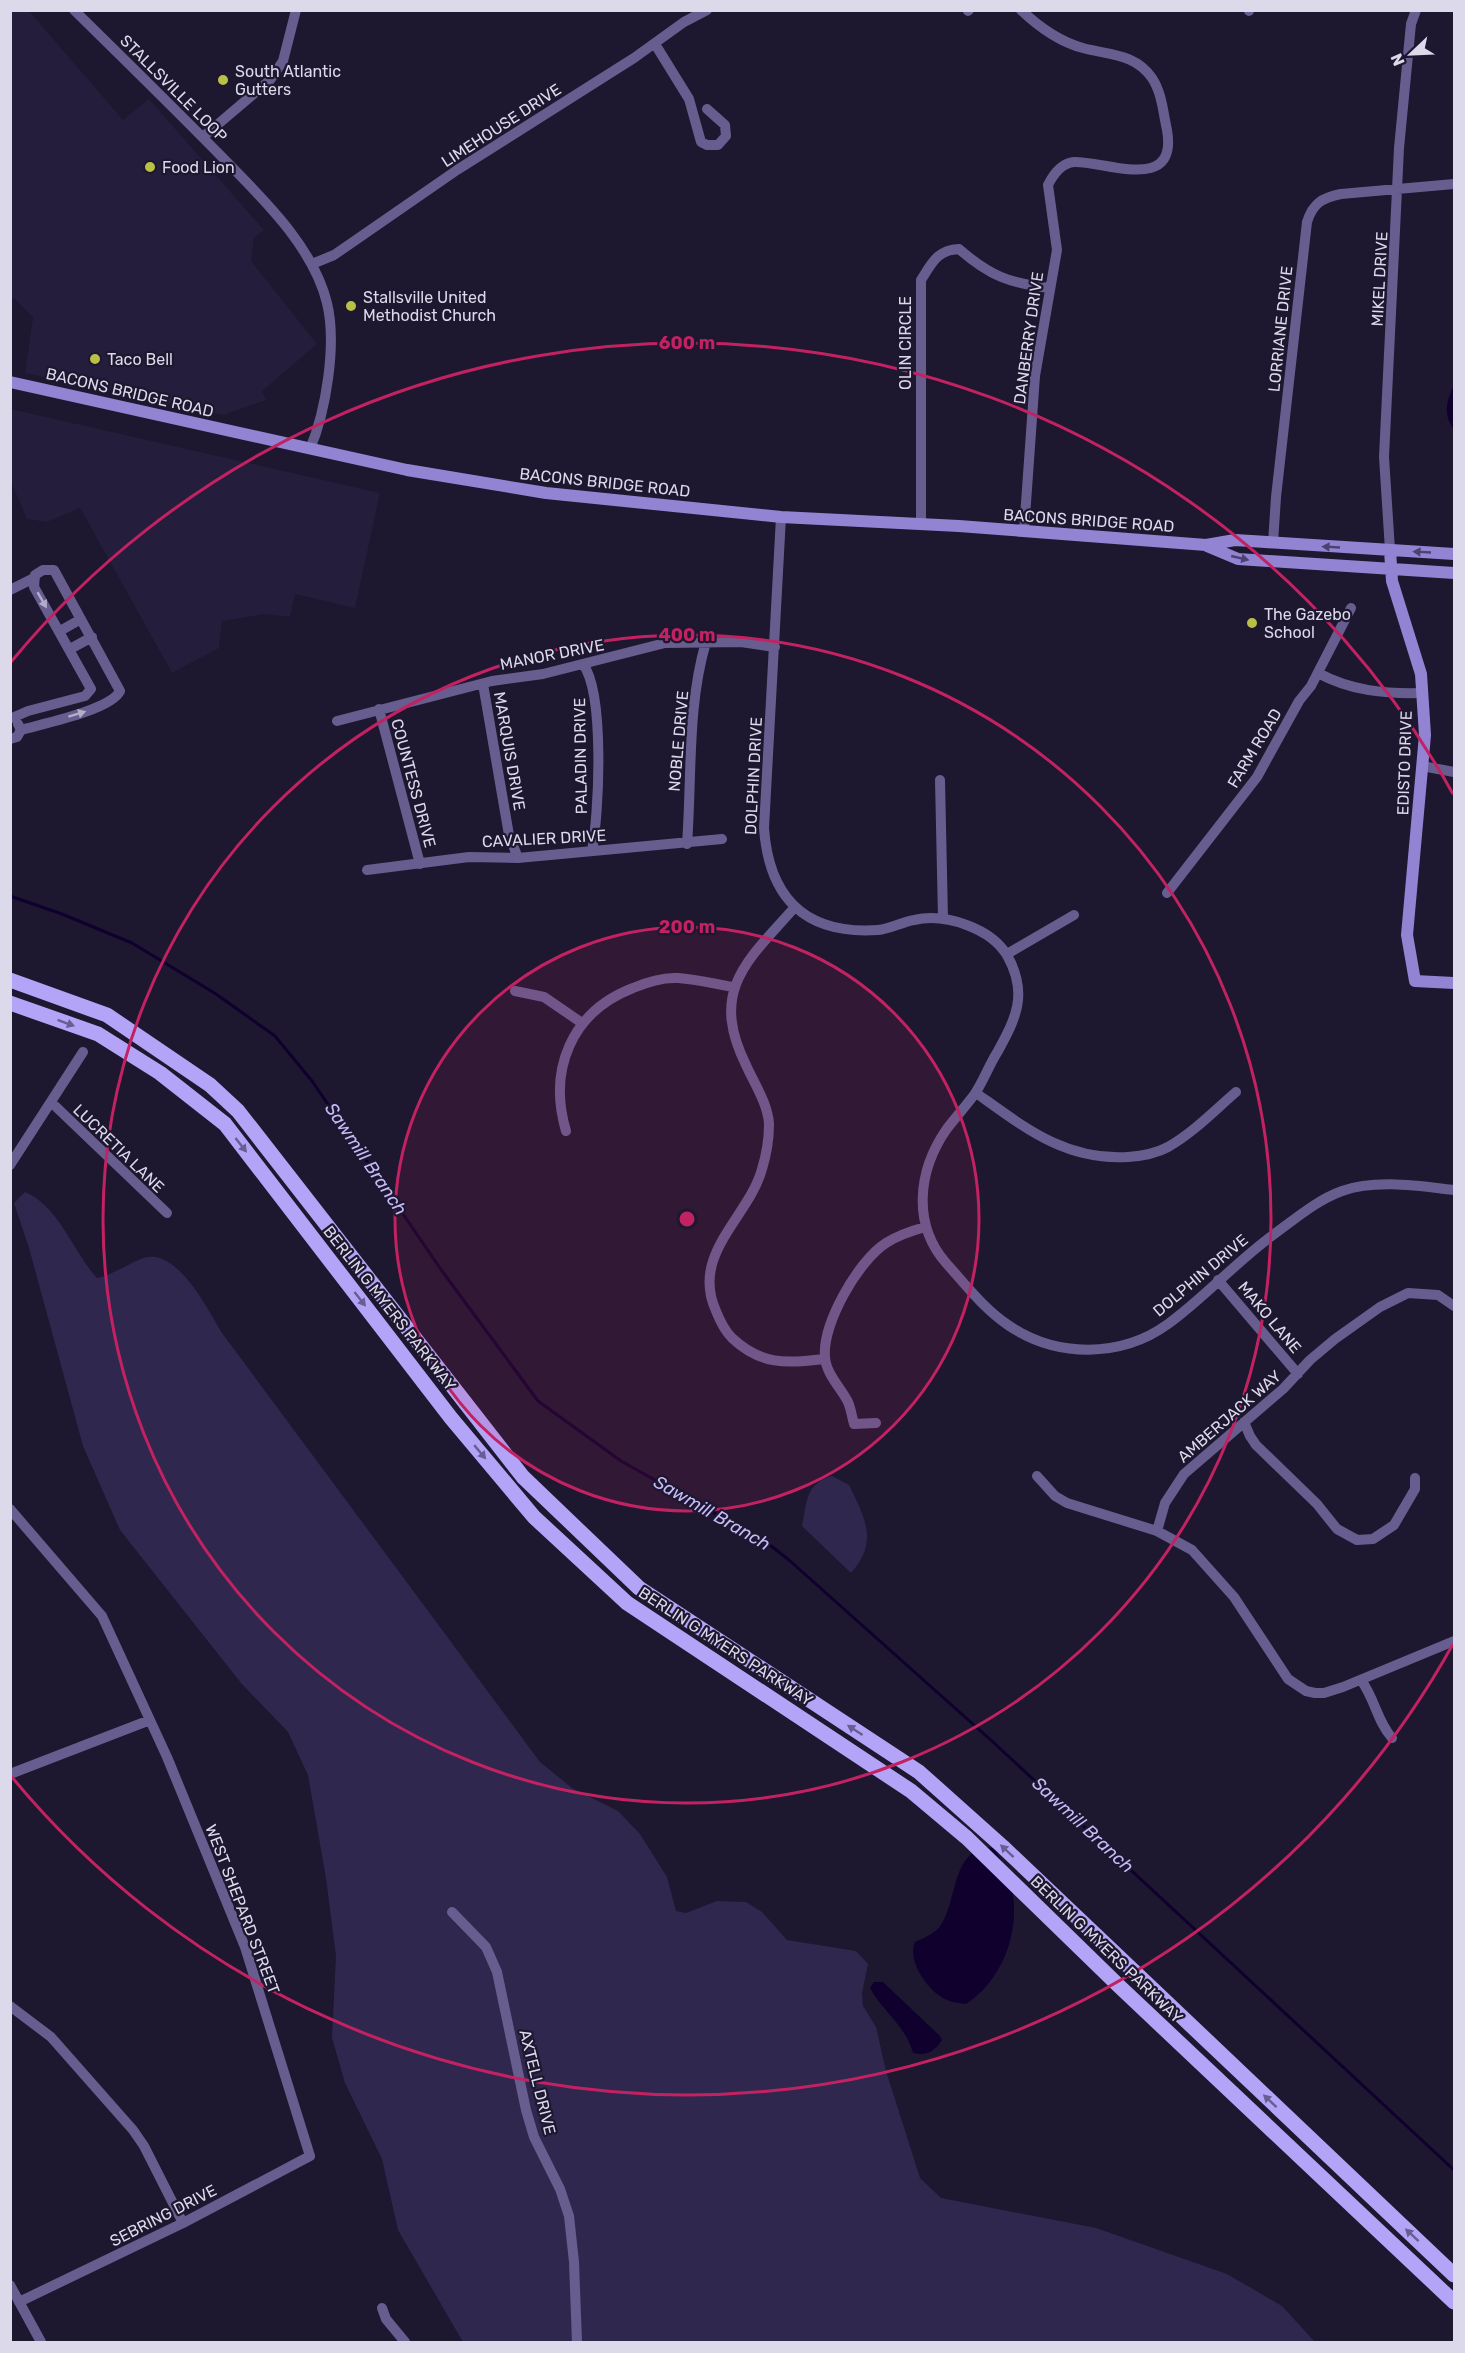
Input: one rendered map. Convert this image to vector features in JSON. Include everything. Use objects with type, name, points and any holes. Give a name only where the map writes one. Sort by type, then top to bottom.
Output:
[{"type":"main road","name":"BACONS BRIDGE ROAD","points":[[10,382],[416,472],[546,493],[781,518],[921,524],[1206,545],[1235,540],[1455,554]]},
{"type":"main road","name":"BACONS BRIDGE ROAD","points":[[1206,545],[1238,559],[1455,573]]},
{"type":"main road","name":"EDISTO DRIVE","points":[[1390,550],[1390,570],[1421,674],[1425,735],[1407,935],[1414,981],[1455,983]]},
{"type":"main road","name":"BERLIN G MYERS PARKWAY","points":[[10,980],[107,1015],[210,1084],[238,1111],[523,1477],[639,1588],[919,1772],[1003,1847],[1455,2275]]},
{"type":"main road","name":"BERLIN G MYERS PARKWAY","points":[[10,1003],[98,1034],[160,1073],[225,1124],[451,1418],[534,1517],[627,1603],[911,1791],[967,1838],[1119,1986],[1455,2302]]},
{"type":"main road","points":[[225,1124],[238,1111]]},
{"type":"main road","points":[[1119,1986],[1134,1971]]},
{"type":"street","name":"STALLSVILLE LOOP","points":[[74,10],[204,136],[277,218],[312,264],[327,303],[331,358],[316,436],[310,449]]},
{"type":"street","points":[[204,136],[270,80],[283,61],[296,10]]},
{"type":"street","name":"LIMEHOUSE DRIVE","points":[[312,264],[329,258],[457,170],[655,44],[684,22],[707,10]]},
{"type":"street","name":"DANBERRY DRIVE","points":[[1021,10],[1060,39],[1083,48],[1125,55],[1151,76],[1161,97],[1169,144],[1165,155],[1156,165],[1140,172],[1073,162],[1062,168],[1048,185],[1057,250],[1033,396],[1024,531]]},
{"type":"street","name":"MIKEL DRIVE","points":[[1390,550],[1384,457],[1398,190],[1411,24],[1416,10]]},
{"type":"street","points":[[655,44],[689,99],[701,142],[707,145],[718,145],[726,136],[725,125],[707,109]]},
{"type":"street","name":"LORRIANE DRIVE","points":[[1273,543],[1276,497],[1310,214],[1317,202],[1328,197],[1455,184]]},
{"type":"street","name":"OLIN CIRCLE","points":[[921,524],[921,280],[931,262],[940,254],[946,250],[959,249],[989,273],[1013,283],[1049,288]]},
{"type":"street","name":"DOLPHIN DRIVE","points":[[781,518],[764,828],[766,856],[776,884],[795,907],[821,924],[852,930],[882,929],[916,919],[943,918],[967,925],[988,937],[1007,954],[1017,979],[1018,1003],[1014,1024],[976,1093],[946,1130],[933,1153],[924,1180],[922,1204],[925,1227],[936,1252],[993,1313],[1013,1328],[1060,1347],[1102,1350],[1147,1336],[1172,1321],[1262,1242],[1300,1214],[1341,1192],[1376,1185],[1455,1190]]},
{"type":"street","points":[[10,590],[32,579],[43,570],[54,570],[119,687],[118,695],[85,711],[21,730],[17,737],[10,739]]},
{"type":"street","points":[[21,730],[11,718],[89,693],[90,685],[34,587],[32,579]]},
{"type":"street","name":"FARM ROAD","points":[[1167,893],[1257,777],[1299,701],[1318,673],[1351,608]]},
{"type":"street","points":[[60,631],[81,619]]},
{"type":"street","points":[[70,649],[92,637]]},
{"type":"street","name":"NOBLE DRIVE","points":[[687,843],[694,711],[706,642]]},
{"type":"street","name":"MANOR DRIVE","points":[[337,721],[483,684],[583,664],[664,643],[741,642],[775,647]]},
{"type":"street","name":"PALADIN DRIVE","points":[[583,664],[591,676],[597,710],[596,828],[592,851]]},
{"type":"street","points":[[1318,673],[1331,680],[1381,694],[1422,693]]},
{"type":"street","name":"MARQUIS DRIVE","points":[[483,684],[509,836],[518,858]]},
{"type":"street","name":"COUNTESS DRIVE","points":[[380,710],[420,864]]},
{"type":"street","points":[[1422,766],[1455,772]]},
{"type":"street","points":[[940,780],[943,918]]},
{"type":"street","name":"CAVALIER DRIVE","points":[[367,870],[469,857],[518,858],[722,839]]},
{"type":"street","points":[[795,907],[746,963],[732,987],[730,1018],[734,1042],[764,1101],[769,1123],[762,1171],[718,1247],[710,1271],[712,1302],[725,1331],[745,1350],[767,1361],[794,1362],[825,1359]]},
{"type":"street","points":[[1007,954],[1074,915]]},
{"type":"street","points":[[566,1131],[559,1107],[560,1083],[572,1038],[582,1023],[600,1006],[624,991],[652,981],[677,978],[732,987]]},
{"type":"street","points":[[515,991],[544,997],[582,1023]]},
{"type":"street","points":[[10,1165],[83,1052]]},
{"type":"street","points":[[976,1093],[1026,1128],[1057,1145],[1081,1154],[1113,1158],[1150,1155],[1170,1146],[1236,1092]]},
{"type":"street","name":"LUCRETIA LANE","points":[[52,1103],[167,1213]]},
{"type":"street","points":[[876,1423],[854,1424],[848,1403],[836,1384],[825,1359],[827,1334],[834,1313],[866,1261],[885,1243],[925,1227]]},
{"type":"street","name":"MAKO LANE","points":[[1218,1280],[1298,1374]]},
{"type":"street","name":"AMBERJACK WAY","points":[[1156,1531],[1172,1488],[1184,1474],[1335,1339],[1408,1293],[1438,1295],[1455,1306]]},
{"type":"street","points":[[1244,1422],[1257,1445],[1317,1504],[1337,1529],[1350,1539],[1365,1541],[1389,1531],[1415,1489],[1415,1478]]},
{"type":"street","points":[[1037,1476],[1055,1496],[1067,1503],[1156,1531],[1192,1550],[1214,1571],[1259,1632],[1282,1670],[1296,1686],[1306,1691],[1324,1693],[1455,1641]]},
{"type":"street","name":"WEST SHEPARD STREET","points":[[10,1509],[102,1616],[150,1720],[245,1947],[307,2148]]},
{"type":"street","points":[[1361,1680],[1370,1694],[1381,1726],[1392,1738]]},
{"type":"street","points":[[10,1774],[150,1720]]},
{"type":"street","name":"AXTELL DRIVE","points":[[452,1912],[486,1947],[496,1972],[529,2119],[569,2216],[574,2262],[577,2343]]},
{"type":"street","points":[[10,2006],[51,2037],[133,2130],[144,2146],[183,2223]]},
{"type":"street","name":"SEBRING DRIVE","points":[[19,2302],[183,2223],[310,2156],[307,2148]]},
{"type":"street","points":[[10,2285],[41,2343]]},
{"type":"street","points":[[382,2308],[392,2327],[405,2343]]},
{"type":"shaded area","points":[[10,11],[29,11],[123,120],[149,99],[264,230],[254,238],[251,261],[317,344],[262,391],[266,400],[224,415],[25,373],[33,317],[15,299],[10,299]]},
{"type":"shaded area","points":[[1454,385],[1454,430],[1448,419],[1447,408]]},
{"type":"shaded area","points":[[11,409],[380,493],[355,608],[295,594],[290,617],[265,614],[222,621],[219,648],[172,673],[80,508],[47,522],[27,519],[11,482]]},
{"type":"shaded area","points":[[25,1192],[47,1208],[97,1278],[148,1257],[160,1258],[182,1273],[201,1298],[222,1333],[540,1762],[572,1788],[618,1811],[640,1834],[667,1877],[676,1911],[686,1913],[717,1901],[746,1902],[762,1912],[787,1940],[856,1951],[868,1964],[862,1993],[863,2006],[876,2027],[886,2071],[920,2178],[941,2198],[1096,2228],[1227,2274],[1282,2306],[1315,2342],[463,2342],[398,2230],[382,2159],[345,2083],[332,2038],[336,1956],[326,1878],[308,1775],[288,1732],[241,1683],[120,1530],[83,1446],[29,1248],[14,1203]]},
{"type":"shaded area","points":[[832,1476],[849,1485],[864,1519],[867,1540],[865,1551],[851,1573],[802,1526],[812,1489],[823,1479]]},
{"type":"shaded area","points":[[985,1847],[993,1848],[1005,1867],[1012,1888],[1014,1910],[1012,1932],[1006,1953],[996,1973],[983,1990],[966,2004],[957,2003],[943,1998],[930,1988],[916,1965],[913,1949],[915,1942],[940,1927],[966,1859]]},
{"type":"shaded area","points":[[874,1982],[883,1982],[940,2036],[942,2040],[936,2048],[922,2054],[913,2053],[900,2027],[870,1988]]},
{"type":"waterway","name":"Sawmill Branch","points":[[10,896],[62,914],[132,943],[216,994],[275,1036],[312,1081],[442,1271],[538,1401],[621,1461],[766,1542],[789,1560],[993,1742],[1454,2170]]},
{"type":"place","name":"South Atlantic Gutters","points":[[223,80]]},
{"type":"place","name":"Food Lion","points":[[150,167]]},
{"type":"place","name":"Stallsville United Methodist Church","points":[[351,306]]},
{"type":"place","name":"Taco Bell","points":[[95,359]]},
{"type":"place","name":"The Gazebo School","points":[[1252,623]]}]
